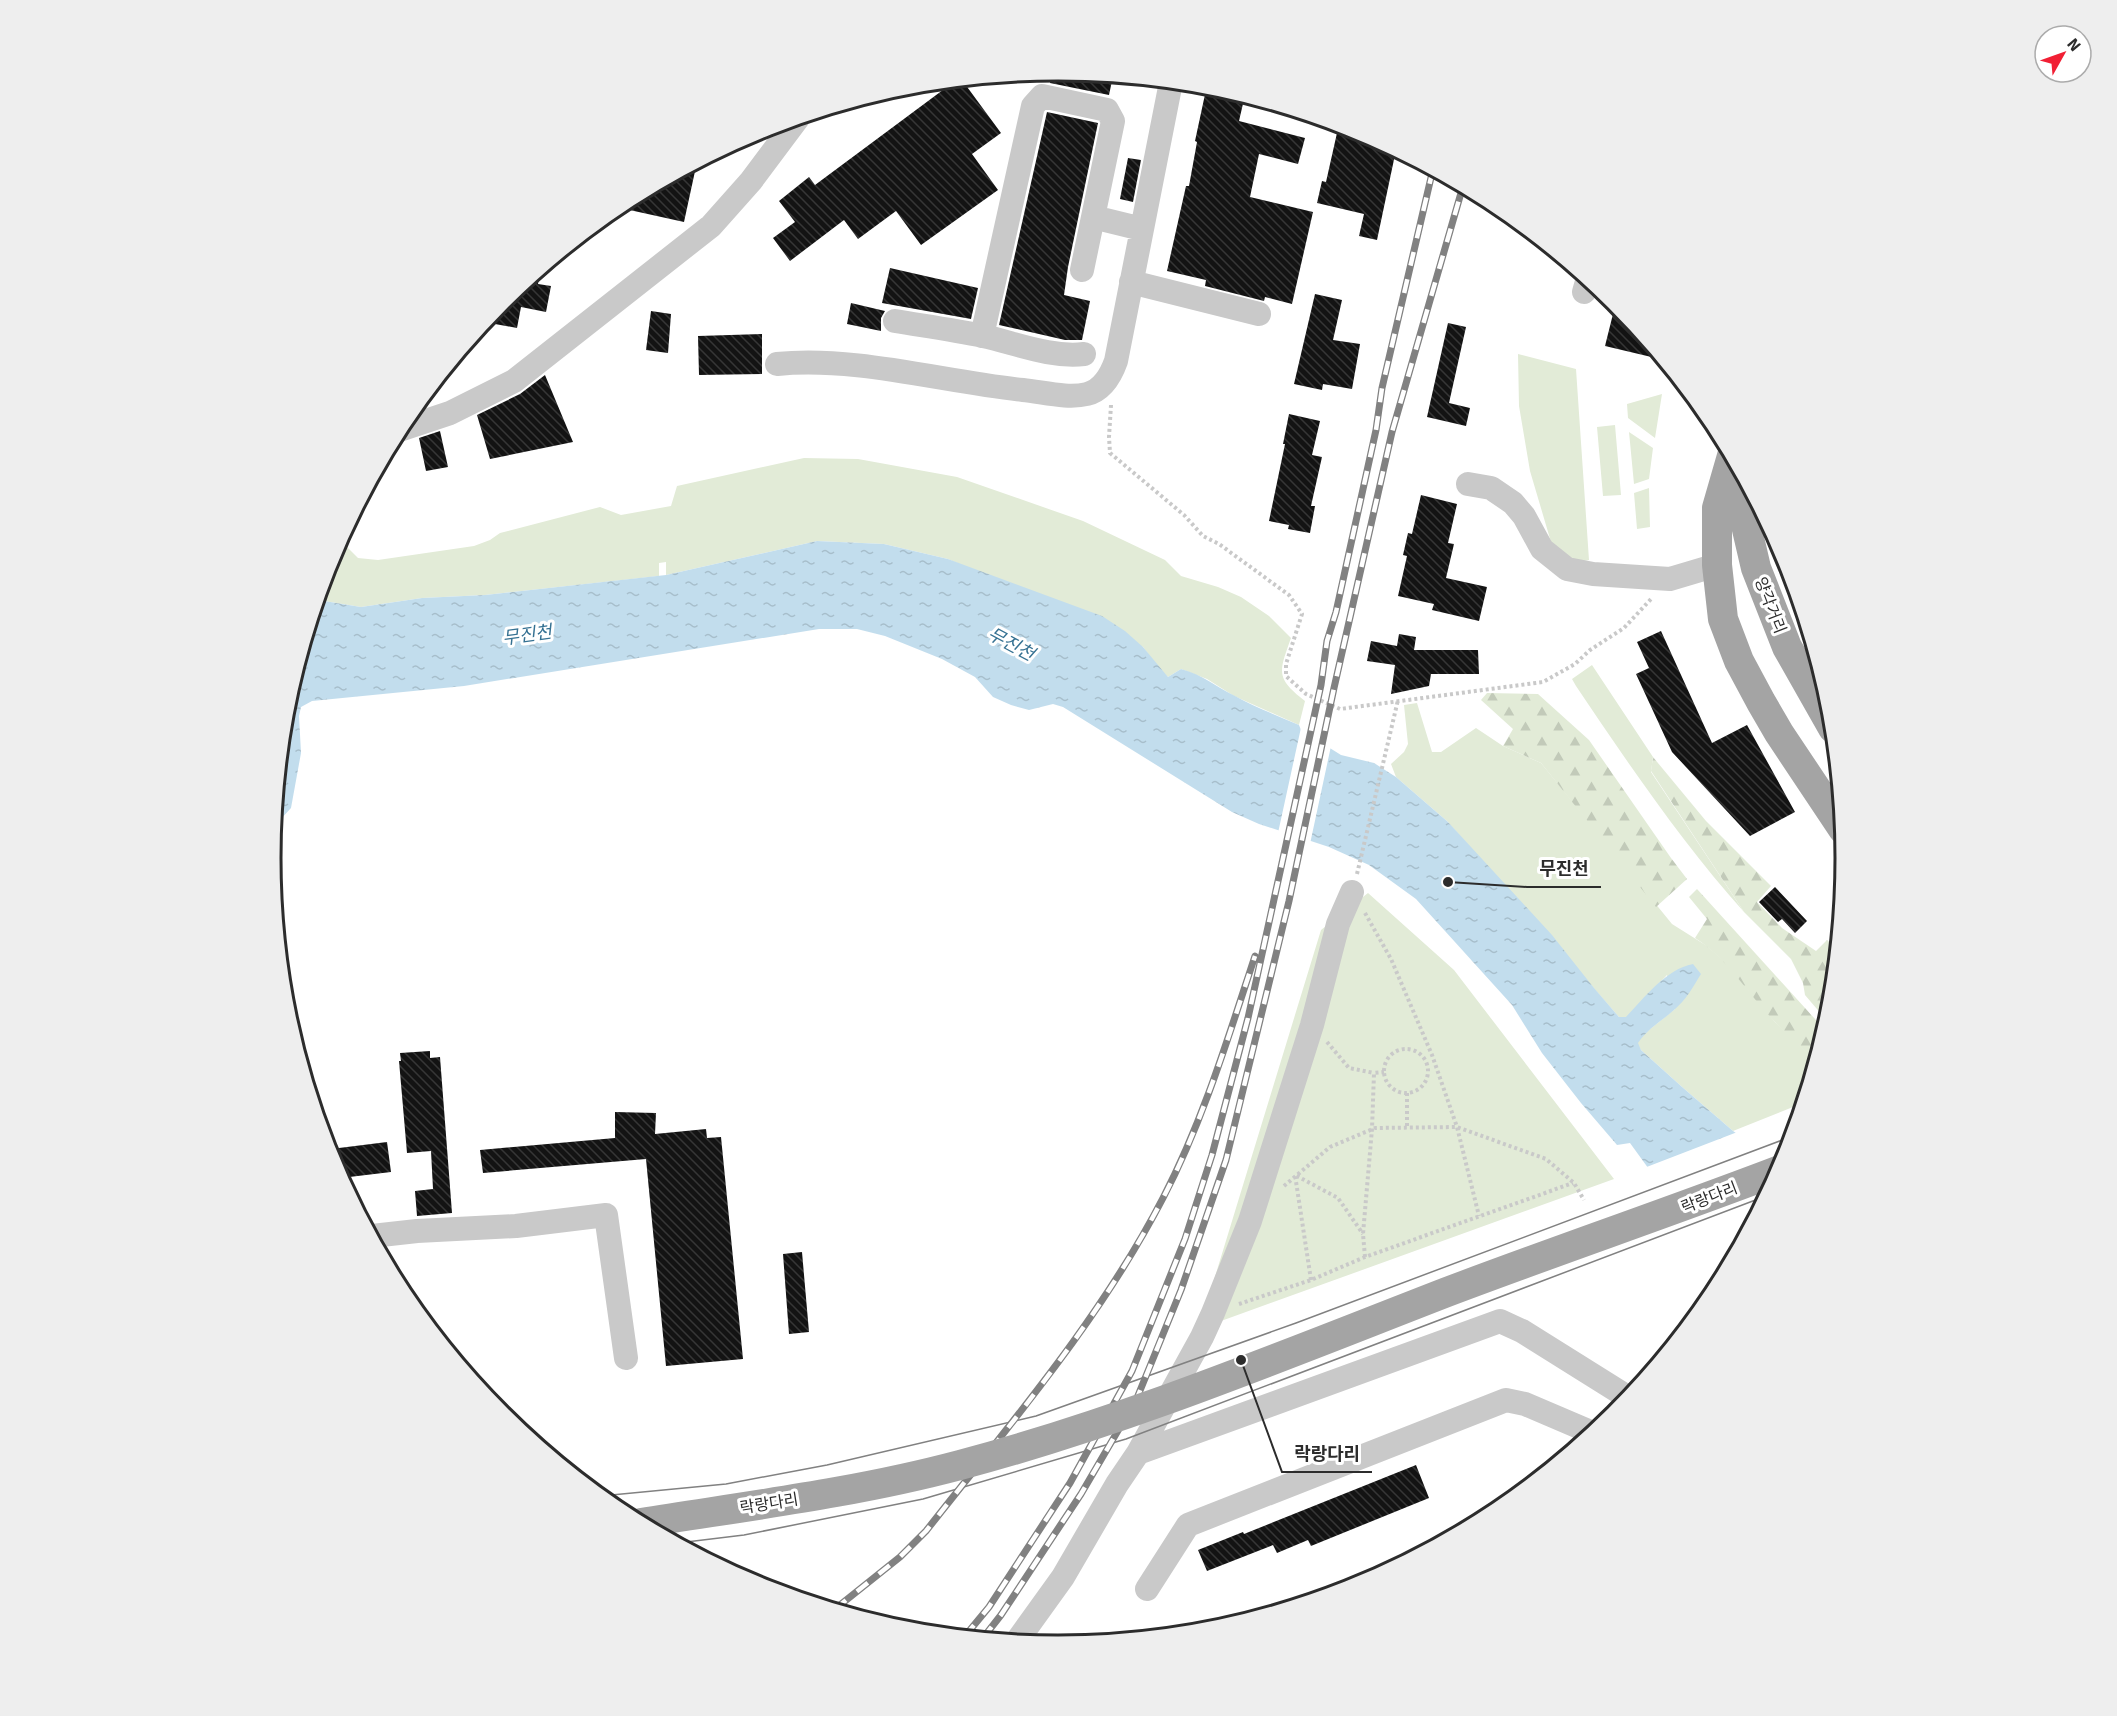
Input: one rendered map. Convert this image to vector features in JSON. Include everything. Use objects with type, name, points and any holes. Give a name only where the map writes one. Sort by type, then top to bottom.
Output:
[{"type":"main road","points":[[1729,467],[1717,508],[1718,572],[1723,619],[1739,661],[1779,733],[1834,816]]},
{"type":"main road","name":"양각거리","points":[[1741,489],[1743,512],[1758,526],[1756,568],[1787,647],[1821,707]]},
{"type":"main road","name":"락랑다리","points":[[654,1521],[889,1483],[963,1464],[1083,1428],[1253,1367],[1455,1289],[1767,1175]]},
{"type":"street","points":[[777,364],[806,361],[857,366],[1013,389],[1071,395],[1088,394],[1101,386],[1111,375],[1116,361],[1170,90]]},
{"type":"street","points":[[982,336],[1033,106],[1042,96],[1107,110],[1113,121],[1082,270]]},
{"type":"street","points":[[412,426],[450,413],[514,381],[711,226],[751,181],[790,129]]},
{"type":"street","points":[[1093,217],[1142,228]]},
{"type":"street","points":[[1131,282],[1259,314]]},
{"type":"street","points":[[895,321],[982,336],[1043,350],[1074,355],[1084,354]]},
{"type":"street","points":[[1468,484],[1491,488],[1513,502],[1524,516],[1542,549],[1567,569],[1593,574],[1670,579],[1718,572]]},
{"type":"street","points":[[1022,1634],[1063,1577],[1117,1484],[1138,1453],[1213,1313],[1250,1221],[1312,1025],[1338,924],[1351,894]]},
{"type":"street","points":[[380,1235],[516,1226],[606,1215],[626,1358]]},
{"type":"street","points":[[1138,1453],[1500,1321],[1522,1332],[1621,1393]]},
{"type":"street","points":[[1147,1589],[1188,1525],[1506,1400],[1525,1404],[1584,1429]]},
{"type":"path","points":[[1101,386],[1111,404],[1110,453],[1184,515],[1203,536],[1219,544],[1289,595],[1302,614],[1286,664],[1286,676],[1306,694],[1340,709],[1543,682],[1575,664],[1590,650],[1624,628],[1670,579]]},
{"type":"path","points":[[1398,702],[1351,894],[1369,918],[1390,959],[1432,1055],[1457,1127],[1479,1216]]},
{"type":"path","points":[[1312,1025],[1349,1068],[1374,1073],[1384,1071]]},
{"type":"path","points":[[1408,1049],[1422,1056],[1426,1062],[1426,1077],[1423,1084],[1407,1093],[1395,1090],[1389,1085],[1384,1071],[1385,1064],[1394,1052],[1408,1049]]},
{"type":"path","points":[[1365,1257],[1363,1234],[1372,1129],[1374,1073]]},
{"type":"path","points":[[1407,1093],[1407,1126]]},
{"type":"path","points":[[1280,1191],[1295,1175],[1330,1147],[1372,1129],[1407,1126],[1457,1127],[1546,1160],[1574,1183],[1584,1200]]},
{"type":"path","points":[[1295,1175],[1311,1280]]},
{"type":"path","points":[[1295,1175],[1338,1198],[1363,1234]]},
{"type":"path","points":[[1213,1313],[1311,1280],[1365,1257],[1574,1183]]},
{"type":"green space","points":[[1518,354],[1576,369],[1589,560],[1572,563],[1551,542],[1530,471],[1519,406]]},
{"type":"green space","points":[[1662,394],[1655,438],[1628,418],[1627,404]]},
{"type":"green space","points":[[1615,425],[1621,495],[1603,496],[1597,427]]},
{"type":"green space","points":[[1629,432],[1653,448],[1649,479],[1634,484]]},
{"type":"green space","points":[[804,458],[858,459],[957,477],[1083,521],[1165,560],[1181,576],[1218,587],[1241,597],[1269,616],[1291,638],[1282,674],[1288,686],[1305,701],[1299,725],[1234,696],[1207,679],[1181,669],[1168,677],[1143,647],[948,559],[884,544],[817,541],[666,575],[666,562],[659,563],[659,576],[485,595],[422,598],[361,607],[326,601],[347,547],[358,558],[378,560],[474,546],[500,533],[600,507],[621,515],[671,506],[677,486]]},
{"type":"green space","points":[[1649,488],[1650,527],[1637,529],[1634,493]]},
{"type":"green space","points":[[1592,665],[1653,757],[1651,772],[1744,912],[1677,831],[1576,686],[1572,679]]},
{"type":"green space","points":[[1487,693],[1538,694],[1589,740],[1687,879],[1656,907],[1541,763],[1503,746],[1513,729],[1481,700]]},
{"type":"green space","points":[[1417,703],[1432,752],[1441,752],[1476,728],[1503,746],[1541,763],[1672,924],[1707,946],[1726,963],[1775,1022],[1810,1055],[1794,1106],[1733,1131],[1641,1050],[1637,1043],[1644,1034],[1675,1009],[1667,975],[1626,1018],[1619,1017],[1448,822],[1396,777],[1391,764],[1404,752],[1408,744],[1404,705]]},
{"type":"green space","points":[[1653,757],[1706,821],[1771,886],[1757,902],[1782,928],[1816,951],[1827,940],[1831,943],[1820,1013],[1805,995],[1803,983],[1791,959],[1744,912],[1651,771]]},
{"type":"green space","points":[[1697,889],[1818,1022],[1810,1055],[1775,1022],[1718,956],[1695,938],[1707,919],[1689,897]]},
{"type":"green space","points":[[1368,893],[1454,970],[1614,1179],[1199,1329],[1321,930]]},
{"type":"water","name":"무진천","points":[[817,541],[884,544],[948,559],[1102,616],[1125,631],[1143,647],[1168,677],[1181,669],[1196,674],[1250,704],[1299,725],[1301,730],[1341,755],[1374,763],[1396,777],[1448,822],[1552,935],[1619,1017],[1626,1017],[1665,978],[1683,967],[1693,964],[1701,974],[1678,1006],[1650,1029],[1638,1043],[1641,1050],[1733,1131],[1774,1159],[1740,1229],[1659,1183],[1630,1143],[1617,1145],[1542,1053],[1512,1005],[1416,899],[1369,865],[1329,847],[1259,824],[1232,812],[1063,707],[1053,704],[1029,710],[1011,705],[993,697],[975,677],[942,659],[885,636],[857,629],[819,629],[464,686],[312,701],[301,707],[299,716],[301,753],[291,808],[283,817],[288,757],[296,706],[326,601],[361,607],[422,598],[485,595],[666,575]]},
{"type":"pier","points":[[1302,723],[1303,728],[1331,746],[1310,844],[1278,833]]},
{"type":"pier","points":[[1740,1131],[1776,1156],[1755,1202],[1737,1231],[1657,1185],[1644,1168]]},
{"type":"building","points":[[1058,81],[1111,83],[1109,95],[1050,83]]},
{"type":"building","points":[[967,87],[1001,133],[972,154],[998,190],[921,245],[896,211],[858,239],[844,220],[790,261],[773,238],[795,222],[779,201],[809,177],[815,185],[942,90]]},
{"type":"building","points":[[1205,95],[1243,103],[1239,121],[1305,138],[1298,164],[1259,154],[1250,197],[1313,212],[1292,304],[1265,297],[1264,301],[1205,286],[1206,280],[1167,271],[1186,186],[1189,186],[1197,142],[1195,141]]},
{"type":"building","points":[[1047,112],[1098,123],[1064,295],[1090,301],[1082,340],[1065,340],[999,325]]},
{"type":"building","points":[[1337,133],[1394,158],[1377,240],[1359,236],[1364,214],[1317,203],[1322,181],[1326,182]]},
{"type":"building","points":[[1128,158],[1141,160],[1133,202],[1120,199]]},
{"type":"building","points":[[695,172],[684,222],[630,210]]},
{"type":"building","points":[[890,268],[978,288],[971,319],[882,303]]},
{"type":"building","points":[[538,281],[538,284],[551,286],[546,312],[521,307],[517,328],[495,324]]},
{"type":"building","points":[[1315,294],[1342,300],[1333,340],[1360,344],[1352,389],[1323,384],[1322,390],[1294,384]]},
{"type":"building","points":[[851,303],[885,311],[881,318],[881,331],[847,324]]},
{"type":"building","points":[[651,311],[671,314],[668,353],[646,350]]},
{"type":"building","points":[[1613,314],[1652,357],[1605,346]]},
{"type":"building","points":[[1448,323],[1466,327],[1449,403],[1470,408],[1466,426],[1427,417]]},
{"type":"building","points":[[762,334],[762,374],[699,375],[698,336]]},
{"type":"building","points":[[545,375],[573,442],[490,459],[477,415],[520,394]]},
{"type":"building","points":[[1289,414],[1320,421],[1312,455],[1322,457],[1311,506],[1315,506],[1310,533],[1288,529],[1289,525],[1269,521]]},
{"type":"building","points":[[440,431],[448,467],[426,471],[419,438]]},
{"type":"building","points":[[1421,495],[1457,504],[1448,543],[1454,544],[1446,578],[1487,587],[1479,621],[1432,610],[1434,604],[1398,596],[1407,556],[1403,555],[1408,533],[1412,534]]},
{"type":"building","points":[[1661,631],[1712,743],[1747,725],[1795,812],[1750,836],[1672,752],[1636,674],[1649,668],[1637,642]]},
{"type":"building","points":[[1399,634],[1416,637],[1414,650],[1478,650],[1479,674],[1431,674],[1429,686],[1391,694],[1395,665],[1367,661],[1371,641],[1397,646]]},
{"type":"building","points":[[1775,887],[1807,921],[1795,933],[1782,919],[1778,922],[1759,902]]},
{"type":"building","points":[[430,1051],[430,1058],[440,1057],[452,1213],[417,1216],[415,1191],[433,1189],[431,1151],[407,1153],[399,1061],[401,1061],[400,1053]]},
{"type":"building","points":[[615,1112],[656,1113],[655,1134],[706,1129],[707,1138],[721,1137],[743,1359],[666,1366],[646,1159],[483,1173],[480,1150],[615,1138]]},
{"type":"building","points":[[387,1142],[391,1172],[351,1177],[338,1148]]},
{"type":"building","points":[[802,1252],[809,1332],[789,1334],[783,1254]]},
{"type":"building","points":[[1416,1465],[1429,1498],[1311,1546],[1308,1540],[1277,1553],[1273,1545],[1207,1571],[1198,1550],[1243,1532],[1244,1534]]},
{"type":"tram line","points":[[614,1495],[726,1484],[827,1465],[1036,1416],[1296,1323],[1782,1140]]},
{"type":"tram line","points":[[690,1542],[744,1535],[923,1499],[1126,1439],[1756,1200]]},
{"type":"railway","points":[[971,1629],[989,1607],[1070,1483],[1132,1371],[1185,1239],[1212,1155],[1248,1018],[1321,685],[1327,641],[1336,612],[1376,430],[1382,388],[1431,177]]},
{"type":"railway","points":[[988,1631],[1081,1494],[1137,1398],[1181,1290],[1226,1160],[1289,901],[1392,432],[1461,194]]},
{"type":"railway","points":[[841,1604],[900,1557],[926,1531],[1052,1370],[1111,1286],[1138,1243],[1177,1169],[1214,1079],[1255,956]]},
{"type":"place","name":"무진천","points":[[1448,882]]},
{"type":"place","name":"락랑다리","points":[[1241,1360]]}]
